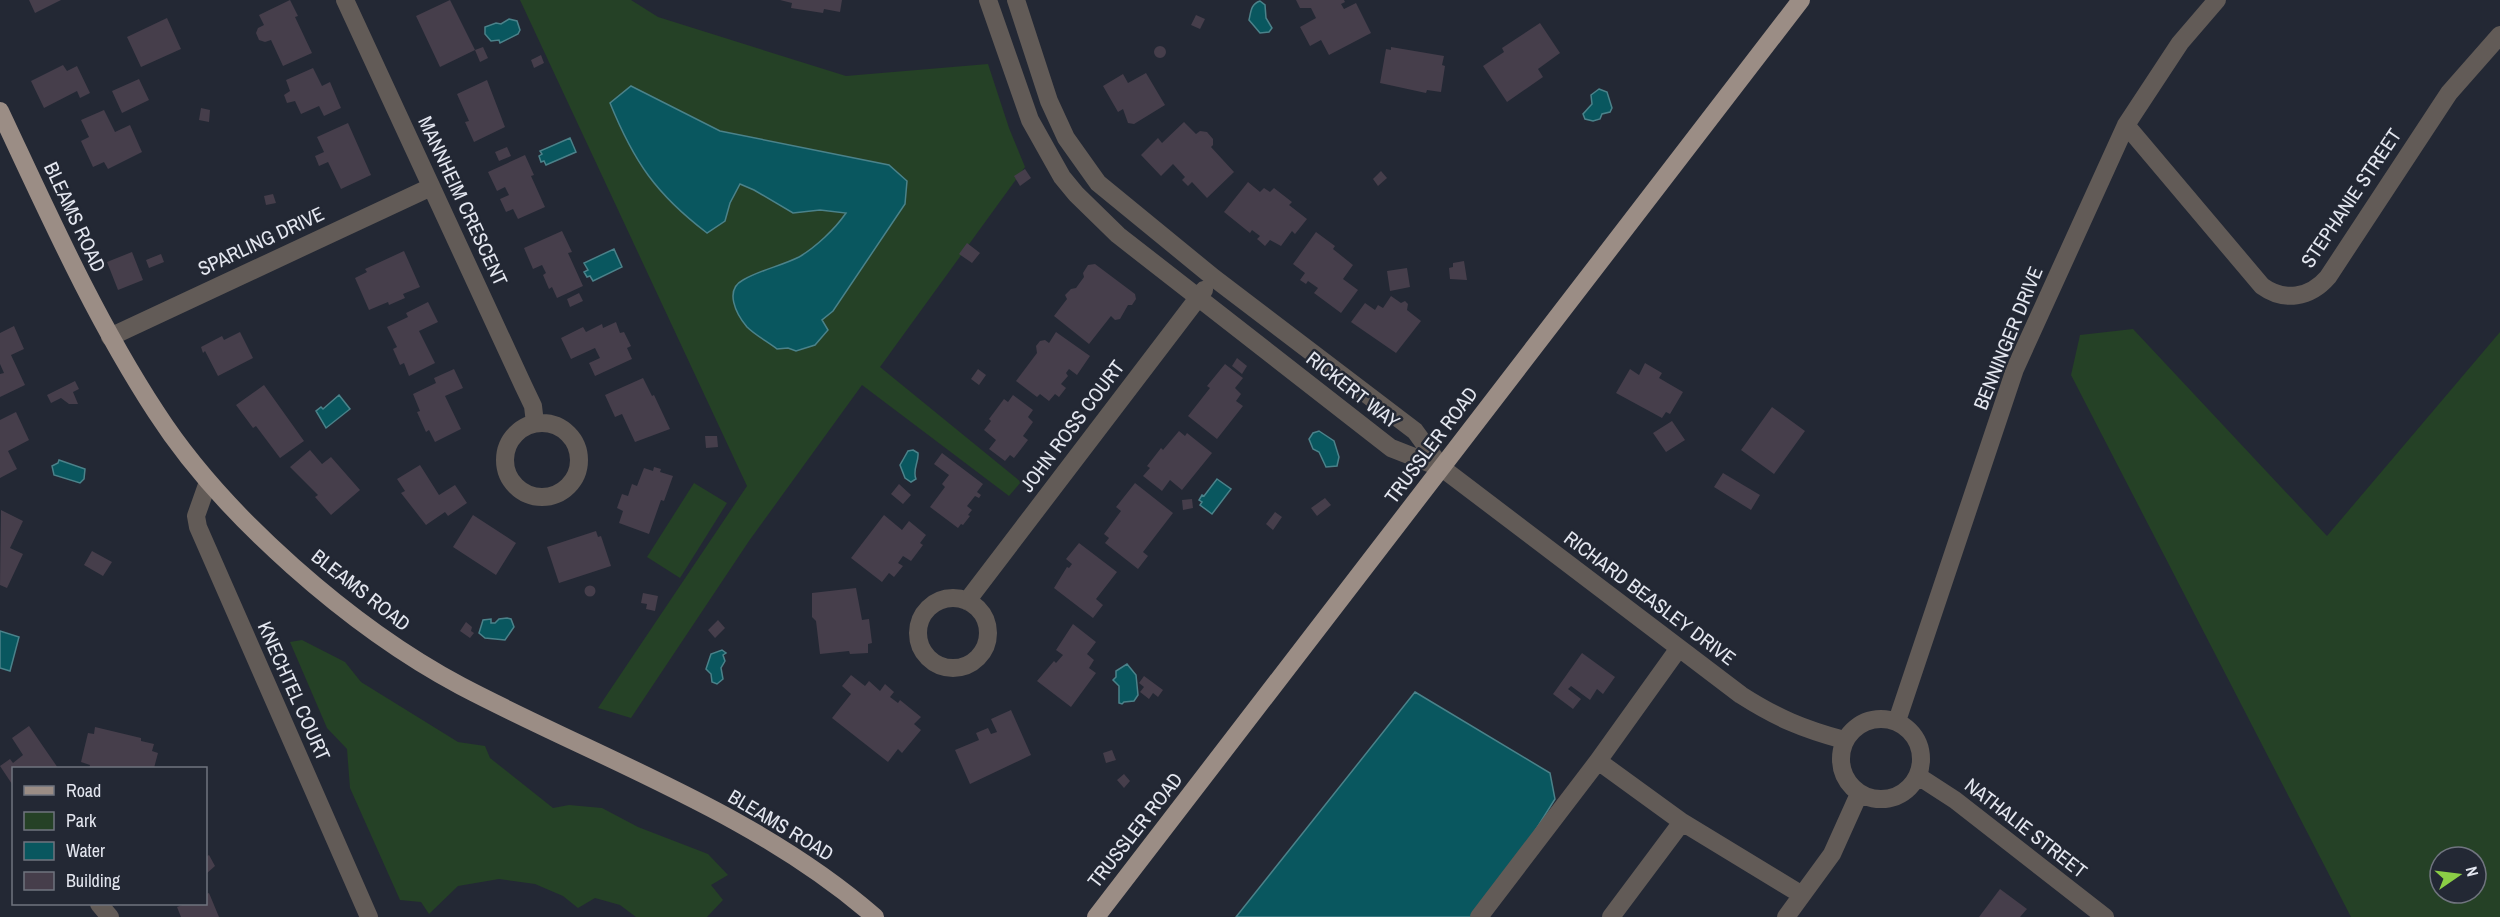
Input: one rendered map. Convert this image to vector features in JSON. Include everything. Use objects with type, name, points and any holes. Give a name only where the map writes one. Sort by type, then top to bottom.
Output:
[{"type":"main road","name":"TRUSSLER ROAD","points":[[1096,917],[1801,0]]},
{"type":"main road","name":"BLEAMS ROAD","points":[[0,111],[89,300],[157,415],[208,482],[299,571],[415,660],[499,705],[753,832],[834,884],[875,917]]},
{"type":"street","name":"MANNHEIM CRESCENT","points":[[345,0],[524,385],[533,406],[535,423]]},
{"type":"street","name":"RICKERT WAY","points":[[988,0],[1030,120],[1062,177],[1076,194],[1118,235],[1391,448],[1442,468]]},
{"type":"street","name":"RICKERT WAY","points":[[1016,0],[1049,101],[1066,138],[1098,183],[1214,278],[1415,431],[1442,468]]},
{"type":"street","name":"BENNINGER DRIVE","points":[[1897,722],[2015,369],[2126,125],[2180,43],[2217,0]]},
{"type":"street","name":"STEPHANIE STREET","points":[[2126,125],[2262,286],[2282,296],[2304,295],[2318,288],[2328,277],[2449,93],[2500,35]]},
{"type":"street","name":"SPARLING DRIVE","points":[[110,337],[431,186]]},
{"type":"street","name":"JOHN ROSS COURT","points":[[967,601],[1214,278]]},
{"type":"street","points":[[535,423],[555,425],[564,429],[576,444],[579,453],[577,472],[573,481],[557,494],[547,497],[538,497],[522,491],[510,479],[506,471],[505,458],[510,441],[523,427],[535,423]]},
{"type":"street","name":"RICHARD BEASLEY DRIVE","points":[[1442,468],[1741,695],[1805,730],[1844,740]]},
{"type":"street","name":"KNECHTEL COURT","points":[[208,482],[196,516],[198,527],[369,917]]},
{"type":"street","points":[[1479,917],[1598,761],[1679,648]]},
{"type":"street","points":[[1883,718],[1897,722],[1911,732],[1919,746],[1921,762],[1918,776],[1906,790],[1892,798],[1876,799],[1859,794],[1849,785],[1842,771],[1840,755],[1844,740],[1854,728],[1868,720],[1883,718]]},
{"type":"street","points":[[1598,761],[1682,822],[1802,895]]},
{"type":"street","name":"NATHALIE STREET","points":[[1918,776],[1955,800],[2105,917]]},
{"type":"street","points":[[1786,917],[1832,854],[1859,794]]},
{"type":"street","points":[[1611,917],[1682,822]]},
{"type":"street","points":[[101,905],[110,917]]},
{"type":"green space","points":[[520,0],[631,0],[658,17],[846,76],[988,64],[1009,128],[1025,167],[880,367],[1021,482],[1009,496],[862,385],[749,541],[631,718],[598,708],[747,486]]},
{"type":"green space","points":[[2133,329],[2327,536],[2500,332],[2500,917],[2351,917],[2071,375],[2080,335]]},
{"type":"green space","points":[[694,483],[727,503],[680,578],[647,557]]},
{"type":"green space","points":[[302,640],[345,662],[361,682],[458,742],[485,746],[490,758],[553,808],[569,805],[602,808],[638,827],[708,854],[728,875],[711,885],[723,900],[707,917],[636,917],[620,905],[595,898],[578,908],[563,896],[535,884],[499,879],[458,886],[429,914],[421,902],[400,900],[350,788],[347,749],[327,728],[290,642]]},
{"type":"water","points":[[1260,1],[1265,5],[1266,18],[1272,28],[1269,32],[1260,33],[1249,20],[1253,6]]},
{"type":"water","points":[[509,19],[517,21],[520,30],[518,34],[500,43],[499,40],[491,41],[485,34],[485,27],[496,23],[501,24]]},
{"type":"water","points":[[631,86],[720,131],[889,165],[907,181],[905,204],[833,311],[822,320],[828,330],[815,345],[796,351],[788,348],[777,349],[743,322],[734,302],[734,290],[743,280],[805,253],[825,237],[846,213],[820,210],[793,213],[740,184],[730,203],[725,221],[707,233],[689,219],[660,190],[648,176],[628,143],[610,103]]},
{"type":"water","points":[[1599,89],[1607,92],[1612,108],[1610,112],[1602,114],[1600,119],[1593,121],[1585,119],[1583,114],[1592,104],[1591,95]]},
{"type":"water","points":[[570,138],[576,152],[546,165],[544,161],[541,162],[540,151]]},
{"type":"water","points":[[614,249],[622,267],[593,281],[590,276],[587,277],[584,272],[588,270],[584,263]]},
{"type":"water","points":[[339,395],[350,409],[326,428],[316,411],[321,407],[323,409]]},
{"type":"water","points":[[1319,431],[1334,441],[1339,457],[1337,466],[1326,467],[1319,452],[1313,449],[1309,439],[1313,433]]},
{"type":"water","points":[[913,450],[918,453],[918,456],[916,479],[911,482],[905,478],[900,465],[908,451]]},
{"type":"water","points":[[59,460],[85,469],[84,479],[80,483],[54,475],[52,466]]},
{"type":"water","points":[[1217,479],[1231,489],[1212,514],[1200,505],[1202,502],[1199,500]]},
{"type":"water","points":[[491,619],[491,623],[495,623],[499,619],[511,619],[514,627],[505,640],[485,638],[479,633],[483,620]]},
{"type":"water","points":[[0,631],[19,637],[10,671],[0,668]]},
{"type":"water","points":[[722,650],[726,653],[723,655],[725,661],[721,668],[723,679],[717,684],[712,682],[711,674],[706,669],[711,654]]},
{"type":"water","points":[[1127,664],[1136,675],[1138,695],[1134,701],[1122,704],[1119,703],[1119,686],[1113,680],[1116,677],[1116,671]]},
{"type":"water","points":[[1415,692],[1550,773],[1555,799],[1488,906],[1477,917],[1236,917]]},
{"type":"building","points":[[29,0],[61,0],[35,13]]},
{"type":"building","points":[[290,0],[298,16],[295,17],[312,53],[283,66],[271,40],[265,42],[259,40],[256,33],[258,28],[264,25],[259,15]]},
{"type":"building","points":[[450,0],[475,50],[440,67],[416,16]]},
{"type":"building","points":[[780,0],[842,0],[840,12],[824,9],[823,13],[791,8],[792,3]]},
{"type":"building","points":[[1296,0],[1344,0],[1345,2],[1341,4],[1344,9],[1356,3],[1371,33],[1329,55],[1321,40],[1310,46],[1300,27],[1316,18],[1311,8],[1300,8]]},
{"type":"building","points":[[1196,15],[1205,19],[1200,29],[1191,25]]},
{"type":"building","points":[[167,18],[181,49],[141,67],[127,37]]},
{"type":"building","points":[[1540,23],[1560,53],[1538,69],[1543,77],[1507,102],[1483,66],[1504,52],[1502,48]]},
{"type":"building","points":[[1162,46],[1165,47],[1165,57],[1158,58],[1155,57],[1154,50],[1155,47]]},
{"type":"building","points":[[483,47],[488,58],[480,62],[475,50]]},
{"type":"building","points":[[1391,47],[1444,56],[1442,65],[1445,66],[1441,92],[1427,90],[1426,93],[1380,83],[1386,49],[1391,50]]},
{"type":"building","points":[[541,55],[544,63],[534,68],[531,60]]},
{"type":"building","points":[[63,65],[67,71],[77,66],[90,93],[80,98],[77,91],[44,108],[31,81]]},
{"type":"building","points":[[313,68],[322,86],[330,82],[341,108],[324,116],[319,106],[301,114],[295,101],[287,103],[284,95],[290,91],[286,80]]},
{"type":"building","points":[[1146,73],[1165,105],[1134,124],[1128,123],[1123,109],[1118,112],[1103,86],[1123,74],[1128,83]]},
{"type":"building","points":[[139,79],[149,100],[122,113],[112,91]]},
{"type":"building","points":[[487,80],[505,127],[474,142],[465,122],[469,121],[457,94]]},
{"type":"building","points":[[201,108],[210,110],[209,122],[199,120]]},
{"type":"building","points":[[104,110],[115,132],[130,125],[142,152],[108,169],[104,162],[93,167],[81,141],[89,137],[81,120]]},
{"type":"building","points":[[1184,122],[1196,134],[1200,131],[1207,132],[1213,139],[1211,147],[1234,172],[1207,198],[1192,182],[1188,186],[1182,180],[1185,177],[1173,164],[1161,176],[1141,155],[1158,138],[1162,143]]},
{"type":"building","points":[[348,123],[371,175],[341,189],[328,162],[319,166],[315,156],[324,152],[317,137]]},
{"type":"building","points":[[507,147],[511,156],[499,161],[495,152]]},
{"type":"building","points":[[525,155],[534,175],[531,176],[545,207],[518,219],[513,209],[506,212],[500,199],[509,195],[505,187],[497,191],[488,172]]},
{"type":"building","points":[[1025,169],[1031,178],[1020,186],[1014,176]]},
{"type":"building","points":[[1381,171],[1387,178],[1378,186],[1373,179]]},
{"type":"building","points":[[1248,182],[1260,192],[1264,188],[1270,192],[1274,188],[1292,202],[1289,205],[1307,219],[1295,234],[1292,231],[1281,246],[1270,240],[1265,246],[1257,239],[1260,236],[1252,230],[1250,233],[1224,212]]},
{"type":"building","points":[[273,194],[276,203],[266,205],[264,196]]},
{"type":"building","points":[[562,231],[572,252],[568,253],[583,286],[557,298],[552,287],[549,289],[543,275],[546,273],[542,265],[533,269],[524,248]]},
{"type":"building","points":[[1316,232],[1335,246],[1333,249],[1353,265],[1343,279],[1358,290],[1341,313],[1314,293],[1318,288],[1308,281],[1306,284],[1300,280],[1305,273],[1293,264]]},
{"type":"building","points":[[967,243],[980,253],[972,263],[959,254]]},
{"type":"building","points":[[404,251],[420,287],[403,294],[405,298],[369,310],[355,278],[367,272],[365,269]]},
{"type":"building","points":[[132,252],[143,280],[118,290],[107,262]]},
{"type":"building","points":[[161,254],[164,262],[149,268],[146,260]]},
{"type":"building","points":[[1464,261],[1467,280],[1450,279],[1449,268],[1453,267],[1453,263]]},
{"type":"building","points":[[1095,264],[1135,294],[1136,299],[1132,305],[1128,305],[1120,319],[1115,320],[1111,316],[1089,344],[1054,316],[1067,299],[1065,295],[1071,289],[1076,288],[1084,277],[1083,273],[1088,265]]},
{"type":"building","points":[[1407,268],[1410,287],[1390,291],[1387,271]]},
{"type":"building","points":[[579,293],[583,301],[570,307],[567,299]]},
{"type":"building","points":[[1391,296],[1401,303],[1405,301],[1408,304],[1407,310],[1421,321],[1396,353],[1351,322],[1365,303],[1375,310],[1378,305],[1383,308]]},
{"type":"building","points":[[428,302],[438,322],[419,331],[435,363],[409,376],[404,363],[400,365],[393,349],[397,347],[387,327],[408,317],[406,313]]},
{"type":"building","points":[[616,322],[620,333],[624,332],[631,346],[627,348],[632,359],[595,376],[589,363],[600,358],[595,348],[571,359],[561,338],[583,327],[586,332],[602,324],[603,328]]},
{"type":"building","points":[[14,326],[24,349],[11,355],[25,385],[0,397],[0,374],[4,373],[0,364],[0,333]]},
{"type":"building","points":[[240,332],[253,358],[218,376],[201,347],[222,336],[224,340]]},
{"type":"building","points":[[1056,332],[1090,356],[1077,375],[1069,369],[1066,373],[1068,376],[1061,384],[1066,388],[1059,397],[1055,394],[1049,401],[1040,394],[1037,397],[1016,381],[1037,353],[1036,346],[1040,341],[1045,340],[1049,343]]},
{"type":"building","points":[[1237,358],[1247,366],[1242,374],[1232,366]]},
{"type":"building","points":[[1645,363],[1662,373],[1659,378],[1683,392],[1670,414],[1666,412],[1662,418],[1616,393],[1630,369],[1639,375]]},
{"type":"building","points":[[1225,364],[1243,378],[1235,388],[1241,394],[1236,401],[1243,406],[1217,439],[1188,416],[1210,388],[1207,386]]},
{"type":"building","points":[[454,369],[463,388],[445,396],[461,429],[435,442],[429,430],[426,432],[417,412],[420,411],[413,394],[436,383],[434,378]]},
{"type":"building","points":[[978,369],[986,375],[979,385],[971,379]]},
{"type":"building","points":[[643,378],[670,429],[635,442],[622,414],[615,417],[605,395]]},
{"type":"building","points":[[75,381],[79,389],[73,392],[78,404],[69,404],[61,398],[51,403],[47,395]]},
{"type":"building","points":[[264,385],[304,441],[280,458],[256,426],[253,428],[236,405]]},
{"type":"building","points":[[1013,395],[1033,410],[1028,417],[1033,422],[1023,436],[1028,440],[1014,458],[1010,455],[1005,461],[989,449],[996,440],[984,430],[1004,399],[1008,402]]},
{"type":"building","points":[[1772,407],[1805,431],[1774,474],[1741,450]]},
{"type":"building","points":[[16,412],[29,440],[8,451],[17,469],[0,478],[0,420]]},
{"type":"building","points":[[1672,421],[1685,440],[1666,452],[1653,433]]},
{"type":"building","points":[[1179,431],[1185,436],[1187,433],[1212,453],[1182,490],[1170,480],[1162,491],[1143,476],[1150,468],[1147,466],[1161,448],[1163,450]]},
{"type":"building","points":[[705,436],[717,436],[718,447],[706,448]]},
{"type":"building","points":[[310,450],[322,464],[331,457],[360,490],[331,515],[315,497],[318,495],[290,467]]},
{"type":"building","points":[[942,453],[983,484],[977,492],[981,495],[979,498],[975,496],[967,506],[972,510],[968,515],[970,516],[958,528],[930,507],[945,487],[942,484],[949,475],[934,464]]},
{"type":"building","points":[[420,465],[439,495],[455,485],[467,503],[448,516],[445,512],[426,525],[401,493],[405,491],[397,479]]},
{"type":"building","points":[[654,467],[661,469],[660,472],[673,476],[664,501],[661,500],[649,534],[619,523],[623,511],[617,508],[622,494],[628,496],[632,484],[637,486],[644,468],[653,471]]},
{"type":"building","points":[[1723,473],[1760,495],[1751,510],[1714,487]]},
{"type":"building","points":[[1135,483],[1173,513],[1143,552],[1148,556],[1138,569],[1105,543],[1109,538],[1104,534],[1121,511],[1116,507]]},
{"type":"building","points":[[899,484],[911,495],[903,504],[891,494]]},
{"type":"building","points":[[1325,498],[1331,505],[1317,516],[1311,508]]},
{"type":"building","points":[[1192,499],[1193,508],[1183,510],[1182,500]]},
{"type":"building","points":[[1,510],[23,521],[10,548],[23,554],[7,588],[0,585]]},
{"type":"building","points":[[1275,512],[1282,517],[1273,530],[1266,524]]},
{"type":"building","points":[[473,515],[516,543],[496,575],[453,547]]},
{"type":"building","points":[[884,515],[902,530],[909,521],[926,535],[920,543],[923,545],[911,561],[903,556],[898,563],[903,566],[894,577],[889,573],[882,582],[851,558]]},
{"type":"building","points":[[596,531],[598,537],[601,536],[611,566],[559,583],[547,547]]},
{"type":"building","points":[[1079,543],[1117,572],[1096,599],[1103,605],[1093,618],[1054,588],[1067,567],[1069,568],[1072,564],[1066,559]]},
{"type":"building","points":[[92,551],[112,562],[103,576],[84,565]]},
{"type":"building","points":[[590,585],[596,591],[590,597],[584,591]]},
{"type":"building","points":[[856,588],[862,620],[869,619],[872,643],[868,644],[868,653],[850,654],[849,651],[820,654],[816,621],[812,617],[812,593]]},
{"type":"building","points":[[643,593],[658,596],[655,611],[646,609],[647,604],[641,603]]},
{"type":"building","points":[[718,620],[725,628],[715,638],[708,630]]},
{"type":"building","points":[[466,622],[472,627],[471,631],[474,633],[470,638],[460,631]]},
{"type":"building","points":[[1073,624],[1096,642],[1087,654],[1094,660],[1089,668],[1096,673],[1071,707],[1037,681],[1054,661],[1056,663],[1063,655],[1056,650]]},
{"type":"building","points":[[1582,653],[1615,677],[1603,694],[1597,689],[1590,700],[1571,686],[1568,689],[1581,699],[1573,709],[1553,694]]},
{"type":"building","points":[[851,675],[865,686],[869,681],[880,691],[885,684],[894,692],[890,697],[898,703],[900,700],[921,717],[914,724],[921,730],[902,753],[898,749],[888,762],[832,718],[851,694],[842,686]]},
{"type":"building","points":[[1144,676],[1163,690],[1158,697],[1153,693],[1149,699],[1140,692],[1144,687],[1139,683]]},
{"type":"building","points":[[1011,710],[1031,755],[970,784],[955,750],[979,740],[976,733],[988,728],[991,734],[997,732],[991,719]]},
{"type":"building","points":[[29,726],[57,767],[12,767],[12,784],[0,766],[10,759],[13,763],[23,755],[12,738]]},
{"type":"building","points":[[95,727],[141,738],[141,741],[154,744],[152,751],[158,753],[154,767],[89,767],[90,765],[81,762],[88,733],[94,734]]},
{"type":"building","points":[[1112,750],[1116,760],[1106,763],[1103,753]]},
{"type":"building","points":[[1124,774],[1130,781],[1124,788],[1117,780]]},
{"type":"building","points":[[209,855],[215,866],[207,873],[207,856]]},
{"type":"building","points":[[2000,889],[2027,909],[2020,917],[1979,917]]},
{"type":"building","points":[[209,893],[219,917],[181,917],[177,907],[207,905],[207,894]]}]
